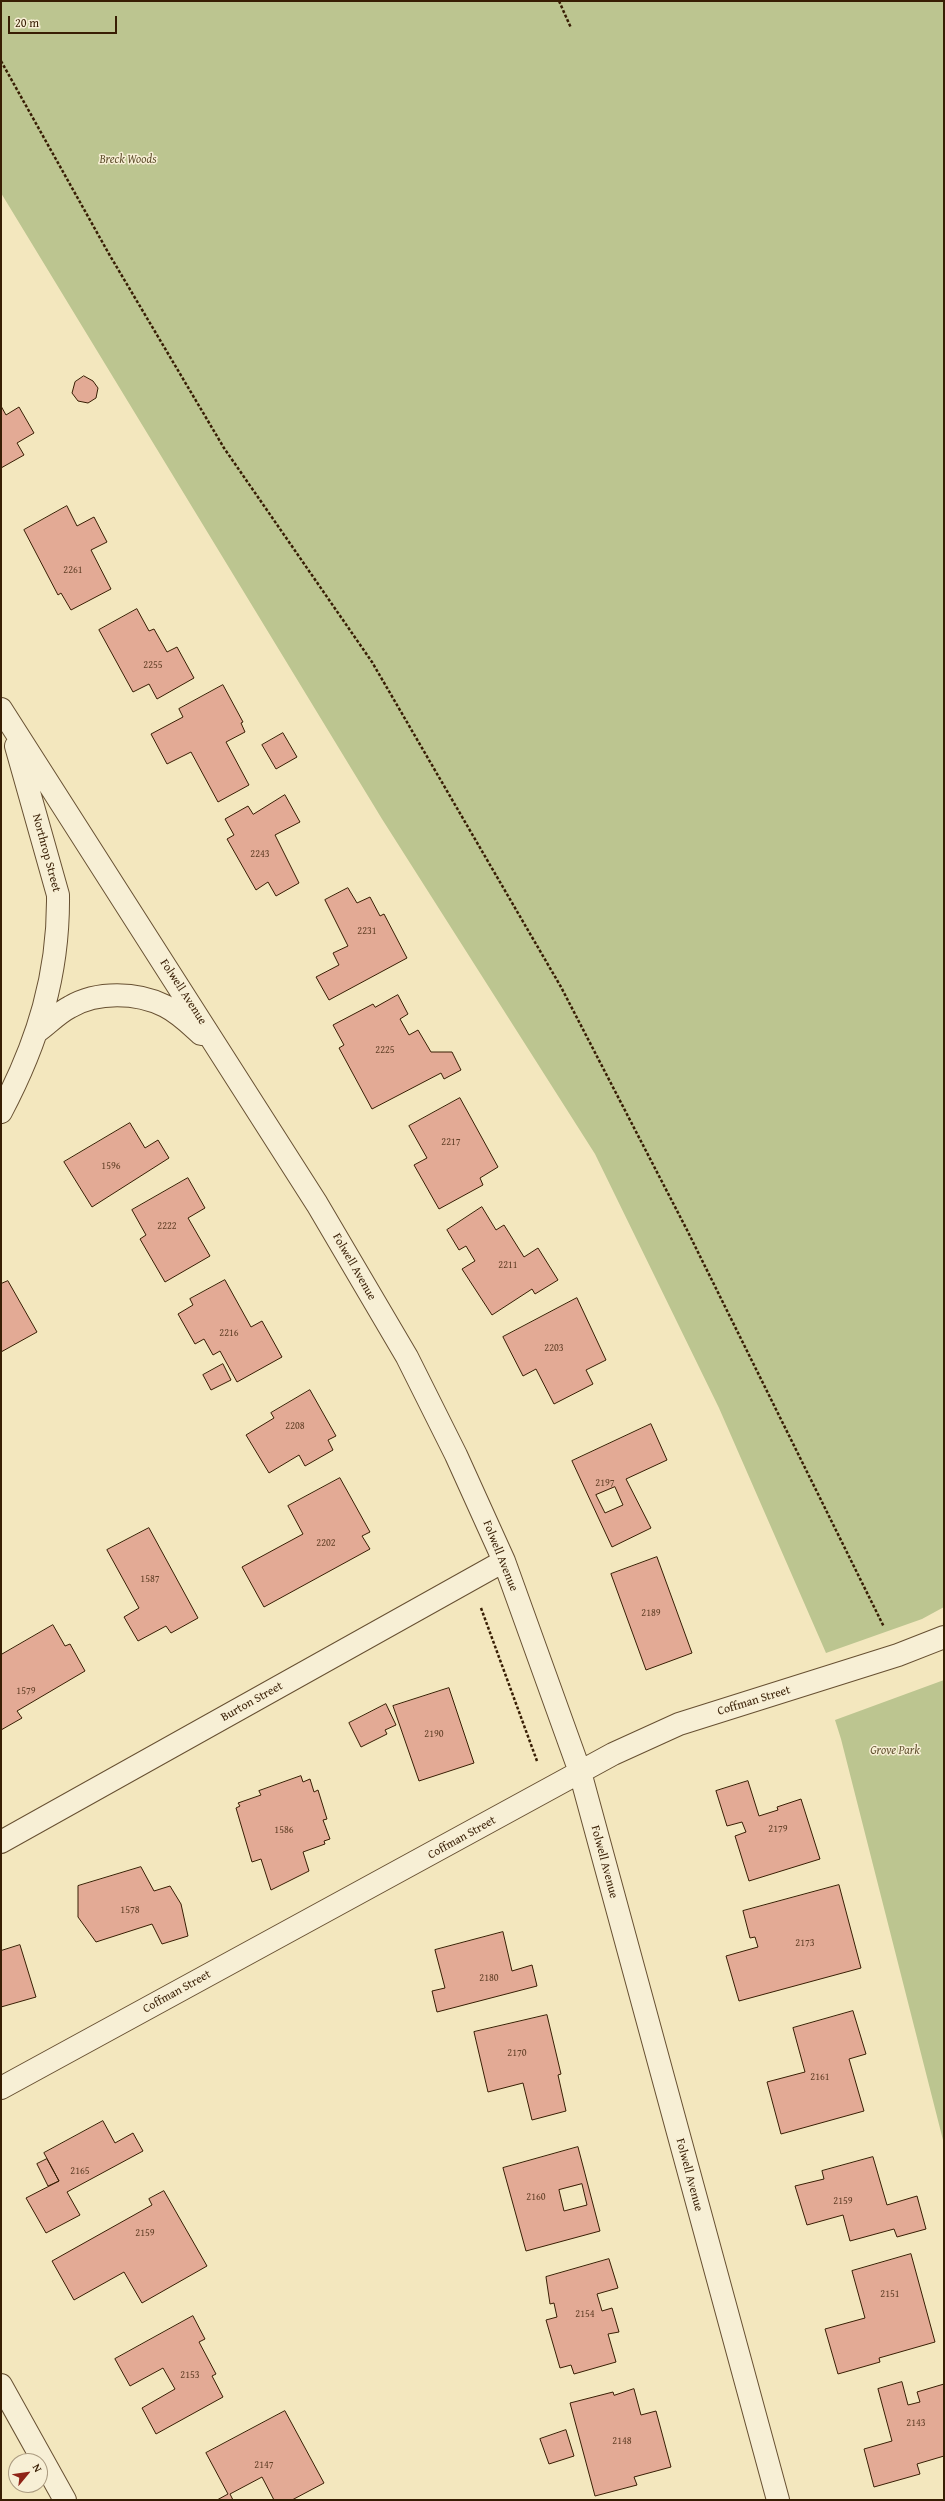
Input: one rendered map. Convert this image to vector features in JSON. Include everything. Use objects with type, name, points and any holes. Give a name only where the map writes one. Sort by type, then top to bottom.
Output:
[{"type":"street","name":"Northrop Street","points":[[1,1112],[22,1072],[38,1031],[53,971],[58,894],[6,716]]},
{"type":"street","name":"Folwell Avenue","points":[[6,716],[317,1204],[406,1357],[456,1456],[504,1561],[580,1772],[778,2500]]},
{"type":"street","points":[[38,1031],[70,1007],[94,997],[121,995],[147,999],[164,1005],[179,1014],[221,1052]]},
{"type":"street","name":"Burton Street","points":[[1,1842],[504,1561]]},
{"type":"street","name":"Coffman Street","points":[[1,2088],[613,1754],[679,1724],[898,1656],[944,1637]]},
{"type":"street","points":[[1,2385],[65,2500]]},
{"type":"path","points":[[558,1],[571,28]]},
{"type":"path","points":[[1,61],[109,254],[224,448],[372,662],[561,987],[687,1230],[898,1656]]},
{"type":"path","points":[[479,1604],[538,1764]]},
{"type":"green space","name":"Breck Woods","points":[[1,1],[944,1],[944,1607],[922,1619],[826,1653],[719,1408],[595,1154],[382,819],[1,193]]},
{"type":"green space","name":"Grove Park","points":[[944,1680],[944,2144],[835,1720]]},
{"type":"building","points":[[84,376],[93,381],[98,388],[96,398],[88,403],[78,401],[72,393],[75,382]]},
{"type":"building","points":[[1,406],[6,415],[19,407],[34,433],[17,443],[24,455],[1,468]]},
{"type":"building","points":[[67,506],[77,526],[94,517],[107,542],[91,550],[111,589],[71,610],[61,593],[58,595],[24,530]]},
{"type":"building","points":[[137,609],[149,631],[154,629],[167,652],[177,647],[194,678],[157,699],[149,684],[133,692],[99,630]]},
{"type":"building","points":[[223,685],[243,722],[241,723],[245,732],[226,742],[249,785],[218,802],[191,752],[167,764],[151,734],[183,717],[179,709]]},
{"type":"building","points":[[283,733],[297,757],[276,769],[262,745]]},
{"type":"building","points":[[285,795],[300,822],[275,835],[299,883],[276,896],[268,882],[256,890],[227,839],[234,835],[225,819],[248,806],[253,814]]},
{"type":"building","points":[[348,888],[357,903],[370,897],[380,916],[384,914],[407,958],[329,1000],[316,977],[339,965],[333,953],[348,946],[325,900]]},
{"type":"building","points":[[398,995],[408,1014],[400,1019],[409,1035],[418,1030],[431,1052],[452,1052],[461,1070],[444,1079],[441,1073],[372,1109],[339,1048],[344,1045],[333,1025],[373,1004],[375,1007]]},
{"type":"building","points":[[460,1098],[498,1167],[480,1178],[483,1185],[439,1209],[414,1165],[427,1158],[409,1126]]},
{"type":"building","points":[[130,1123],[145,1148],[158,1140],[169,1158],[92,1207],[64,1162]]},
{"type":"building","points":[[188,1178],[205,1208],[188,1218],[210,1256],[165,1282],[140,1239],[146,1235],[132,1210]]},
{"type":"building","points":[[482,1207],[496,1230],[504,1225],[524,1257],[538,1248],[558,1280],[535,1294],[532,1289],[492,1315],[462,1269],[475,1261],[466,1246],[459,1250],[447,1230]]},
{"type":"building","points":[[225,1280],[251,1327],[262,1321],[282,1357],[237,1382],[220,1351],[213,1355],[204,1339],[195,1344],[178,1314],[193,1305],[190,1299]]},
{"type":"building","points":[[8,1281],[37,1332],[1,1352],[1,1284]]},
{"type":"building","points":[[577,1298],[606,1360],[586,1370],[593,1384],[554,1404],[536,1369],[523,1376],[503,1337]]},
{"type":"building","points":[[223,1364],[231,1380],[211,1390],[203,1375]]},
{"type":"building","points":[[310,1390],[336,1436],[328,1440],[333,1450],[305,1466],[299,1455],[269,1473],[246,1435],[274,1418],[271,1413]]},
{"type":"building","points":[[651,1424],[667,1460],[626,1479],[651,1528],[612,1547],[572,1461]],"holes":[[[615,1487],[623,1505],[605,1513],[596,1495]]]},
{"type":"building","points":[[340,1478],[370,1532],[362,1536],[370,1549],[264,1607],[242,1567],[303,1534],[288,1506]]},
{"type":"building","points":[[149,1528],[198,1618],[171,1633],[166,1626],[138,1641],[124,1617],[139,1608],[107,1550]]},
{"type":"building","points":[[657,1557],[692,1653],[646,1670],[611,1574]]},
{"type":"building","points":[[53,1625],[65,1646],[70,1644],[85,1671],[17,1711],[22,1718],[1,1730],[1,1655]]},
{"type":"building","points":[[449,1688],[474,1763],[419,1781],[393,1706]]},
{"type":"building","points":[[386,1704],[396,1725],[385,1730],[387,1734],[361,1747],[349,1723]]},
{"type":"building","points":[[301,1776],[303,1782],[310,1779],[314,1792],[318,1790],[327,1819],[323,1820],[330,1839],[324,1841],[325,1844],[303,1852],[309,1871],[271,1890],[261,1859],[252,1862],[236,1808],[240,1806],[238,1803],[261,1795],[259,1791]]},
{"type":"building","points":[[748,1781],[759,1816],[778,1810],[777,1807],[801,1799],[820,1859],[749,1881],[735,1836],[746,1832],[742,1822],[727,1826],[716,1791]]},
{"type":"building","points":[[141,1867],[154,1891],[170,1886],[181,1904],[188,1936],[162,1944],[152,1924],[96,1942],[78,1917],[78,1886]]},
{"type":"building","points":[[839,1885],[861,1968],[739,2001],[726,1956],[758,1947],[755,1937],[750,1938],[743,1911]]},
{"type":"building","points":[[503,1932],[512,1971],[532,1965],[537,1986],[437,2012],[432,1991],[445,1988],[435,1950]]},
{"type":"building","points":[[20,1945],[36,1997],[1,2007],[1,1951]]},
{"type":"building","points":[[853,2011],[866,2054],[849,2059],[864,2111],[781,2134],[767,2082],[805,2072],[793,2028]]},
{"type":"building","points":[[547,2015],[561,2074],[558,2075],[566,2111],[532,2120],[523,2083],[488,2092],[474,2032]]},
{"type":"building","points":[[103,2121],[115,2143],[133,2133],[143,2151],[67,2192],[80,2215],[46,2233],[26,2198],[59,2181],[44,2153]]},
{"type":"building","points":[[578,2147],[600,2231],[526,2251],[503,2168]],"holes":[[[582,2184],[587,2205],[564,2211],[559,2190]]]},
{"type":"building","points":[[873,2157],[887,2205],[917,2196],[926,2229],[897,2237],[894,2229],[850,2241],[843,2215],[807,2225],[795,2186],[824,2179],[822,2171]]},
{"type":"building","points":[[47,2159],[59,2181],[48,2186],[37,2164]]},
{"type":"building","points":[[164,2191],[207,2266],[142,2303],[124,2272],[74,2300],[52,2261],[152,2205],[149,2199]]},
{"type":"building","points":[[911,2254],[935,2342],[879,2358],[880,2362],[838,2374],[825,2329],[865,2318],[852,2271]]},
{"type":"building","points":[[609,2259],[618,2288],[597,2294],[602,2311],[612,2308],[619,2332],[608,2334],[616,2362],[574,2374],[571,2365],[560,2368],[546,2320],[557,2317],[554,2303],[550,2304],[546,2277]]},
{"type":"building","points":[[193,2316],[205,2339],[199,2342],[216,2374],[212,2376],[223,2397],[156,2434],[142,2408],[175,2389],[163,2368],[130,2386],[115,2359]]},
{"type":"building","points":[[902,2382],[908,2405],[920,2402],[917,2392],[944,2384],[944,2456],[917,2464],[920,2474],[874,2487],[864,2449],[892,2441],[878,2389]]},
{"type":"building","points":[[634,2389],[641,2415],[656,2411],[671,2467],[634,2477],[637,2485],[595,2496],[570,2403],[613,2392],[614,2395]]},
{"type":"building","points":[[285,2411],[324,2483],[292,2500],[274,2500],[262,2477],[230,2494],[233,2500],[217,2500],[228,2494],[206,2453]]},
{"type":"building","points":[[566,2430],[574,2456],[549,2464],[540,2439]]}]
